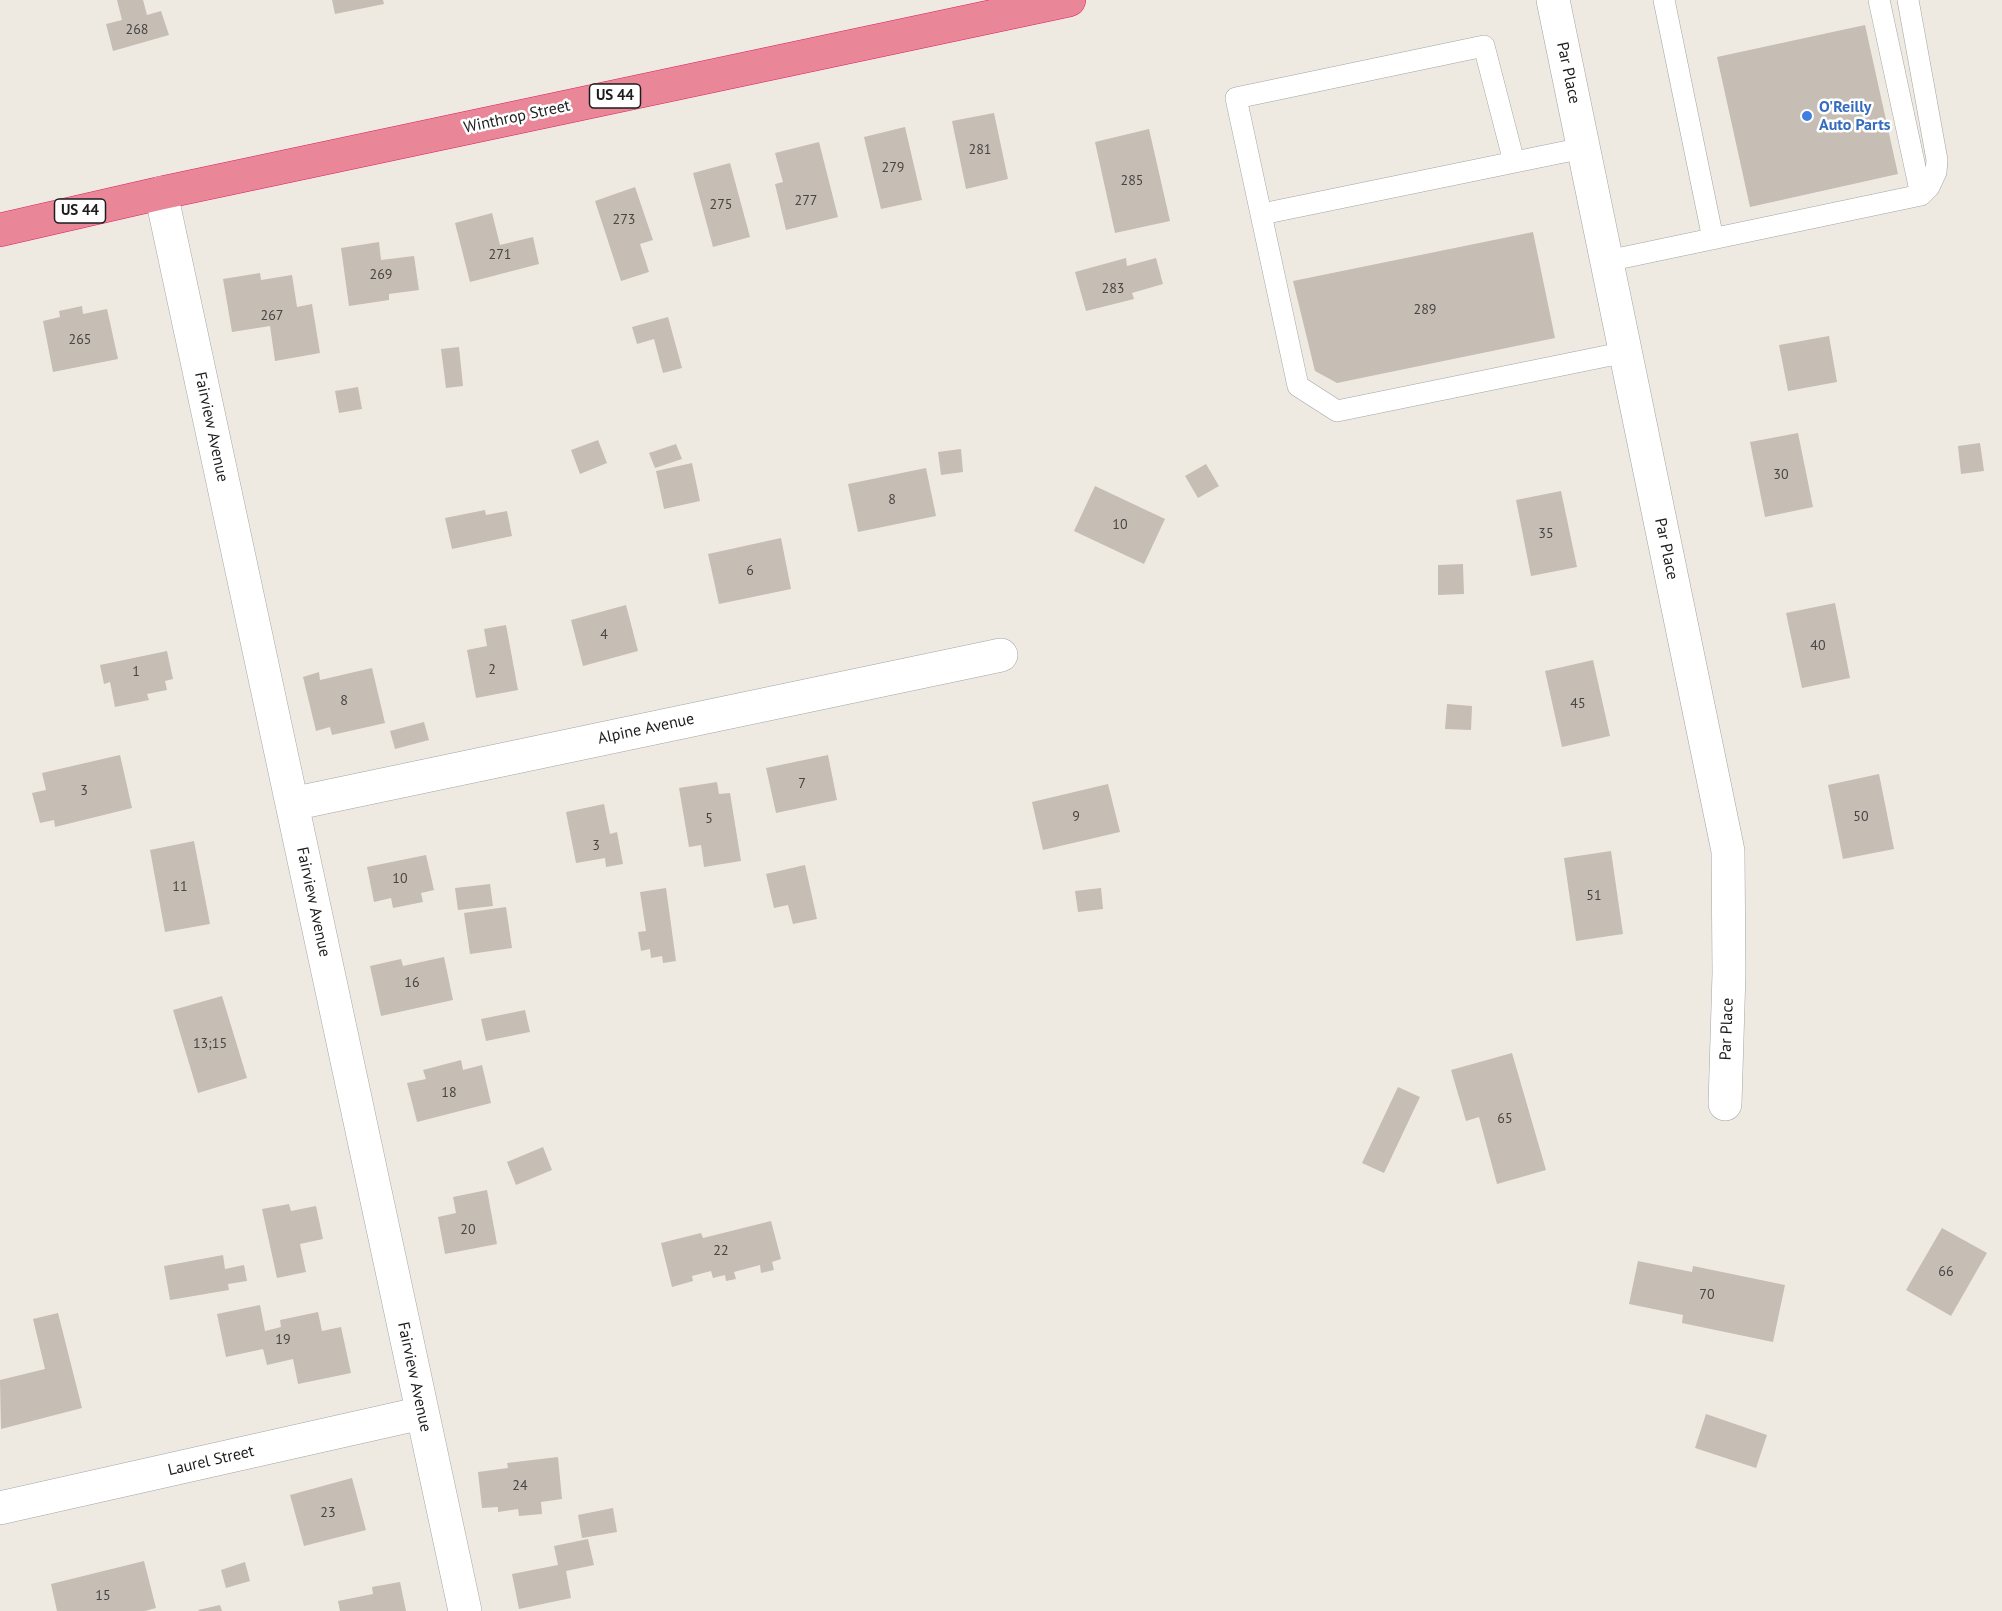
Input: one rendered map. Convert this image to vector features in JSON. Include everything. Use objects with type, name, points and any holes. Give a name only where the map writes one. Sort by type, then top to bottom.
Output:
[{"type":"highway","name":"Winthrop Street","points":[[0,230],[161,193],[1069,0]]},
{"type":"street","name":"Par Place","points":[[1553,0],[1728,851],[1729,973],[1725,1104]]},
{"type":"street","name":"Fairview Avenue","points":[[161,193],[465,1611]]},
{"type":"street","name":"Alpine Avenue","points":[[292,804],[1001,655]]},
{"type":"street","name":"Laurel Street","points":[[0,1508],[422,1413]]},
{"type":"lane","points":[[1664,0],[1713,239]]},
{"type":"lane","points":[[1879,0],[1921,195]]},
{"type":"lane","points":[[1607,261],[1921,195],[1929,187],[1936,172],[1936,160],[1908,0]]},
{"type":"lane","points":[[1514,162],[1484,46],[1236,98],[1298,386],[1337,411],[1626,352]]},
{"type":"lane","points":[[1262,214],[1583,147]]},
{"type":"building","points":[[117,0],[143,0],[147,15],[161,11],[169,35],[113,51],[106,24],[122,20]]},
{"type":"building","points":[[332,0],[383,0],[384,4],[335,14]]},
{"type":"building","name":"O'Reilly Auto Parts","points":[[1865,25],[1898,174],[1750,207],[1717,57]]},
{"type":"building","points":[[994,113],[1008,179],[966,189],[952,121]]},
{"type":"building","points":[[905,127],[922,200],[881,209],[864,137]]},
{"type":"building","points":[[1149,129],[1170,221],[1115,233],[1095,142]]},
{"type":"building","points":[[819,142],[838,217],[786,230],[775,184],[783,182],[775,153]]},
{"type":"building","points":[[730,163],[750,237],[713,247],[693,173]]},
{"type":"building","points":[[635,187],[653,240],[640,244],[649,272],[621,281],[595,201]]},
{"type":"building","points":[[492,213],[500,245],[533,237],[539,264],[470,282],[455,223]]},
{"type":"building","points":[[1533,232],[1555,338],[1337,383],[1315,371],[1293,281]]},
{"type":"building","points":[[379,242],[381,260],[414,256],[419,290],[389,294],[389,300],[349,306],[341,248]]},
{"type":"building","points":[[1126,258],[1127,266],[1156,258],[1163,284],[1132,293],[1134,299],[1086,311],[1075,272]]},
{"type":"building","points":[[260,273],[261,280],[292,275],[297,307],[312,304],[320,353],[275,361],[270,326],[232,332],[223,279]]},
{"type":"building","points":[[82,306],[83,314],[107,309],[118,359],[53,372],[43,321],[60,317],[59,311]]},
{"type":"building","points":[[668,317],[682,368],[663,373],[654,339],[637,344],[632,327]]},
{"type":"building","points":[[1829,336],[1837,382],[1788,391],[1779,345]]},
{"type":"building","points":[[459,347],[463,386],[446,388],[441,349]]},
{"type":"building","points":[[358,387],[362,409],[339,413],[335,391]]},
{"type":"building","points":[[1798,433],[1813,507],[1765,517],[1750,442]]},
{"type":"building","points":[[598,440],[607,463],[580,474],[571,450]]},
{"type":"building","points":[[1980,443],[1984,471],[1961,474],[1958,446]]},
{"type":"building","points":[[676,444],[682,459],[655,468],[649,453]]},
{"type":"building","points":[[961,449],[963,472],[941,475],[938,452]]},
{"type":"building","points":[[692,463],[700,501],[664,509],[656,471]]},
{"type":"building","points":[[1206,464],[1219,486],[1198,498],[1185,476]]},
{"type":"building","points":[[926,468],[936,516],[858,532],[848,484]]},
{"type":"building","points":[[1095,486],[1165,519],[1144,564],[1074,531]]},
{"type":"building","points":[[1561,491],[1577,567],[1531,576],[1516,500]]},
{"type":"building","points":[[485,510],[486,515],[507,511],[512,536],[452,549],[445,518]]},
{"type":"building","points":[[781,538],[791,589],[719,604],[708,554]]},
{"type":"building","points":[[1463,564],[1464,594],[1438,595],[1438,565]]},
{"type":"building","points":[[1835,603],[1850,678],[1802,688],[1786,613]]},
{"type":"building","points":[[626,605],[638,651],[583,666],[571,620]]},
{"type":"building","points":[[506,625],[518,690],[476,698],[467,650],[487,646],[484,629]]},
{"type":"building","points":[[167,651],[173,679],[165,681],[167,690],[147,694],[149,700],[115,707],[110,682],[104,684],[100,665]]},
{"type":"building","points":[[1593,660],[1610,736],[1562,747],[1545,671]]},
{"type":"building","points":[[372,668],[385,723],[332,735],[330,727],[316,731],[303,677],[319,672],[320,680]]},
{"type":"building","points":[[1447,704],[1472,706],[1471,730],[1445,729]]},
{"type":"building","points":[[424,722],[429,740],[395,749],[390,731]]},
{"type":"building","points":[[120,755],[132,808],[55,827],[54,820],[40,823],[32,793],[46,790],[42,773]]},
{"type":"building","points":[[828,755],[837,800],[776,813],[766,768]]},
{"type":"building","points":[[1879,774],[1894,849],[1843,859],[1828,785]]},
{"type":"building","points":[[717,782],[719,794],[730,793],[741,861],[704,867],[701,845],[689,847],[679,788]]},
{"type":"building","points":[[1108,784],[1120,832],[1043,850],[1032,802]]},
{"type":"building","points":[[604,804],[610,834],[617,832],[623,864],[606,867],[605,858],[576,863],[566,812]]},
{"type":"building","points":[[194,841],[210,924],[165,932],[150,850]]},
{"type":"building","points":[[1611,851],[1623,934],[1576,941],[1564,858]]},
{"type":"building","points":[[426,855],[434,890],[421,893],[423,902],[393,908],[391,898],[374,902],[367,867]]},
{"type":"building","points":[[805,865],[817,919],[793,924],[788,905],[774,908],[766,874]]},
{"type":"building","points":[[490,884],[493,906],[458,910],[455,888]]},
{"type":"building","points":[[666,888],[676,961],[663,963],[662,956],[651,958],[650,949],[641,951],[638,932],[646,931],[640,892]]},
{"type":"building","points":[[1101,888],[1103,909],[1078,912],[1075,891]]},
{"type":"building","points":[[506,907],[512,948],[470,954],[464,913]]},
{"type":"building","points":[[444,957],[453,1000],[381,1016],[370,966],[401,959],[403,966]]},
{"type":"building","points":[[222,996],[247,1078],[198,1093],[173,1010]]},
{"type":"building","points":[[525,1010],[530,1032],[486,1041],[481,1019]]},
{"type":"building","points":[[1512,1053],[1546,1170],[1497,1184],[1479,1117],[1466,1121],[1451,1070]]},
{"type":"building","points":[[461,1060],[463,1070],[482,1065],[491,1103],[417,1122],[407,1083],[426,1079],[423,1070]]},
{"type":"building","points":[[1398,1087],[1420,1097],[1384,1173],[1362,1163]]},
{"type":"building","points":[[543,1147],[552,1170],[516,1185],[507,1162]]},
{"type":"building","points":[[487,1190],[497,1244],[445,1254],[438,1217],[456,1213],[453,1197]]},
{"type":"building","points":[[289,1204],[291,1211],[316,1206],[323,1239],[300,1244],[306,1272],[277,1278],[262,1209]]},
{"type":"building","points":[[771,1221],[781,1259],[772,1262],[774,1270],[761,1273],[760,1265],[734,1272],[736,1279],[726,1281],[725,1275],[713,1278],[711,1271],[692,1276],[693,1281],[672,1287],[661,1243],[701,1233],[703,1238]]},
{"type":"building","points":[[1942,1228],[1987,1253],[1951,1316],[1906,1290]]},
{"type":"building","points":[[223,1255],[225,1269],[244,1265],[247,1281],[228,1284],[229,1290],[170,1300],[164,1266]]},
{"type":"building","points":[[1638,1261],[1692,1272],[1693,1266],[1785,1285],[1773,1342],[1682,1323],[1683,1315],[1629,1304]]},
{"type":"building","points":[[260,1305],[265,1331],[281,1327],[280,1320],[318,1312],[322,1331],[341,1327],[351,1373],[298,1384],[293,1359],[267,1365],[263,1349],[226,1357],[217,1314]]},
{"type":"building","points":[[58,1313],[82,1408],[1,1429],[0,1380],[45,1369],[33,1319]]},
{"type":"building","points":[[1706,1414],[1767,1435],[1756,1468],[1695,1448]]},
{"type":"building","points":[[558,1457],[562,1499],[541,1502],[542,1514],[519,1516],[518,1509],[498,1512],[498,1507],[482,1508],[478,1472],[508,1468],[507,1463]]},
{"type":"building","points":[[352,1478],[366,1530],[304,1546],[290,1495]]},
{"type":"building","points":[[613,1508],[617,1532],[582,1538],[578,1515]]},
{"type":"building","points":[[588,1539],[594,1565],[566,1571],[571,1598],[519,1609],[512,1574],[558,1565],[554,1546]]},
{"type":"building","points":[[144,1561],[156,1608],[145,1611],[57,1611],[51,1584]]},
{"type":"building","points":[[245,1562],[250,1581],[226,1588],[221,1570]]},
{"type":"building","points":[[400,1582],[406,1611],[340,1611],[338,1601],[373,1594],[372,1587]]},
{"type":"building","points":[[220,1605],[222,1611],[198,1610]]},
{"type":"place","name":"O'Reilly Auto Parts","points":[[1807,116]]}]
